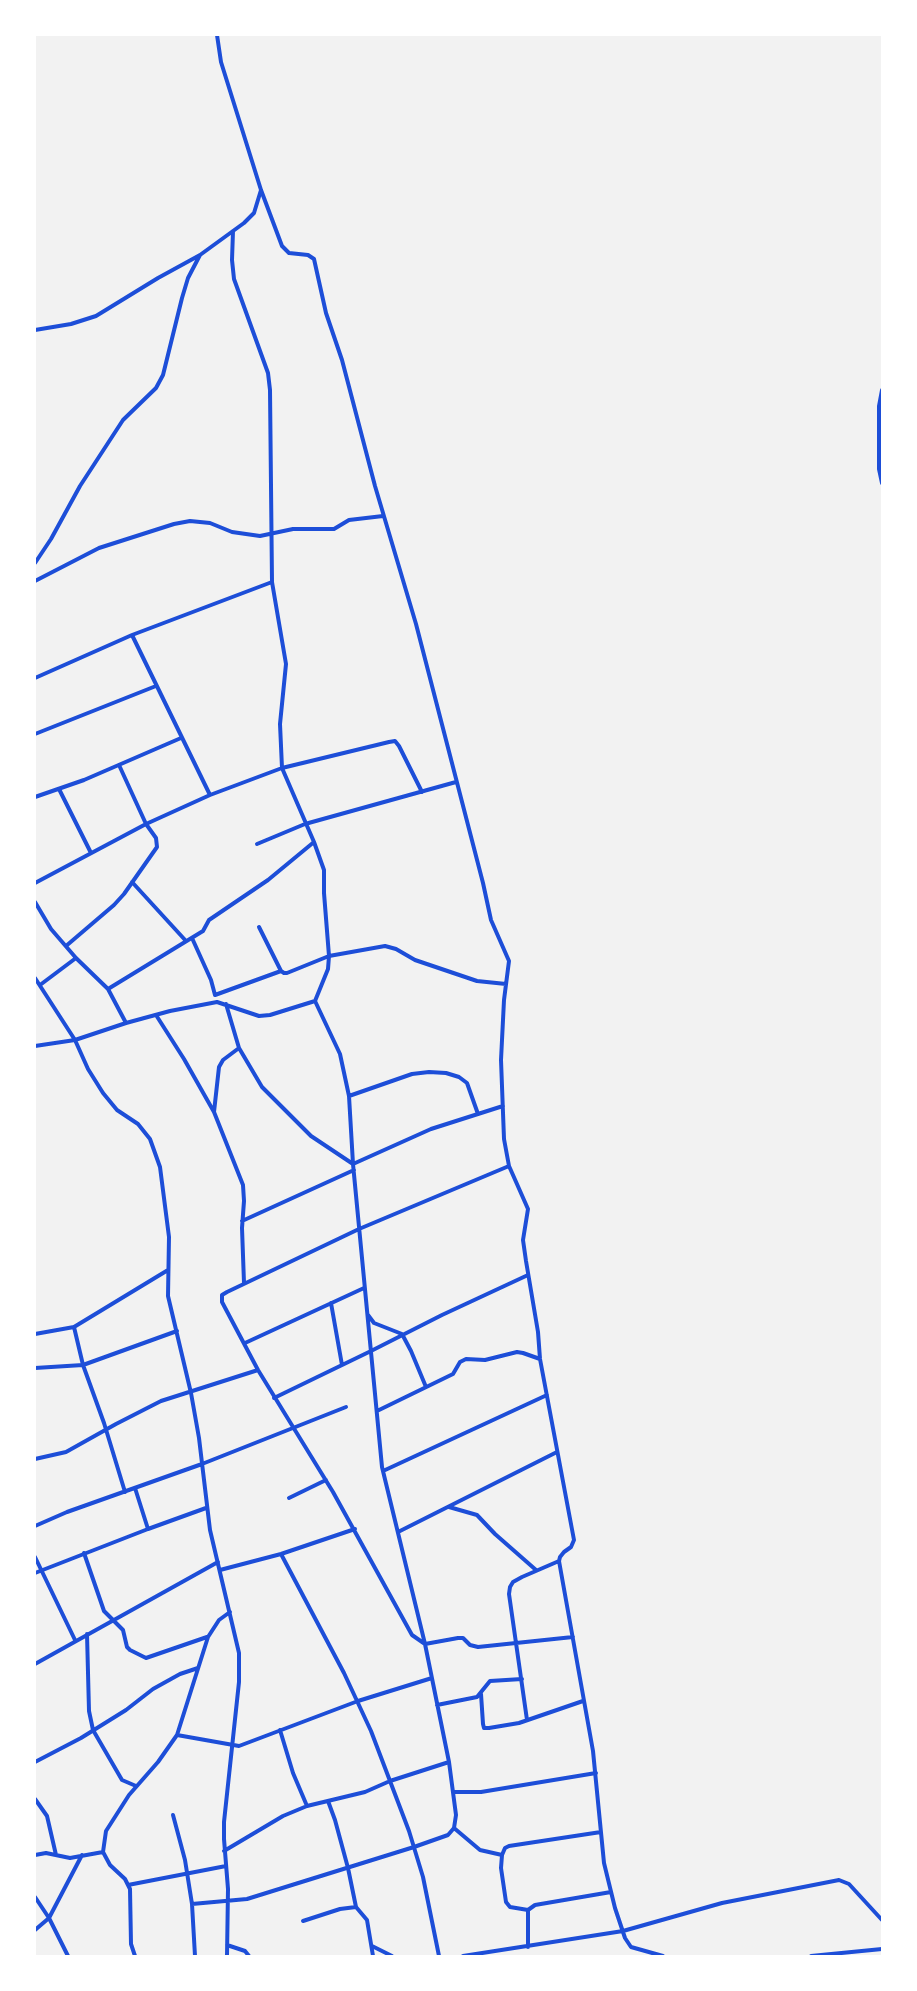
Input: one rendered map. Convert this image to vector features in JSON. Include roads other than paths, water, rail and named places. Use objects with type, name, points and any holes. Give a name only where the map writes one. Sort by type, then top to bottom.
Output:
[{"type":"street","points":[[218,35],[221,62],[261,190],[282,246],[289,253],[308,255],[314,259],[326,313],[342,360],[384,516],[416,624],[491,920],[509,961],[501,1060],[504,1139],[509,1166],[528,1209],[523,1240],[538,1332],[540,1360],[574,1540],[571,1547],[564,1552],[559,1561],[596,1773],[604,1863],[623,1931],[631,1947],[663,1956]]},
{"type":"street","points":[[35,330],[71,324],[96,316],[200,255],[254,213],[261,190]]},
{"type":"street","points":[[192,1904],[247,1898],[414,1847],[448,1835],[454,1828],[456,1815],[449,1762],[425,1644],[383,1471],[364,1288],[349,1096],[340,1054],[316,1001],[328,969],[329,956],[324,870],[282,768],[280,724],[286,664],[272,582],[270,390],[268,373],[234,279],[232,260],[233,231]]},
{"type":"street","points":[[35,563],[51,539],[80,486],[123,420],[156,388],[163,375],[188,278],[200,255]]},
{"type":"street","points":[[882,390],[879,469],[882,483]]},
{"type":"street","points":[[35,581],[99,548],[174,524],[190,521],[210,523],[232,532],[260,536],[293,529],[334,529],[349,520],[384,516]]},
{"type":"street","points":[[35,678],[132,636],[272,582]]},
{"type":"street","points":[[132,636],[210,795]]},
{"type":"street","points":[[35,734],[156,686]]},
{"type":"street","points":[[35,797],[119,765],[181,738]]},
{"type":"street","points":[[35,883],[146,824],[210,795],[282,768],[394,742],[399,746],[422,792]]},
{"type":"street","points":[[66,946],[114,905],[157,847],[156,838],[146,824],[119,765]]},
{"type":"street","points":[[257,844],[305,824],[456,782]]},
{"type":"street","points":[[59,789],[91,853]]},
{"type":"street","points":[[108,989],[203,931],[209,920],[268,880],[314,842]]},
{"type":"street","points":[[132,882],[186,941]]},
{"type":"street","points":[[35,902],[51,929],[76,958],[108,989],[126,1023]]},
{"type":"street","points":[[258,927],[281,971]]},
{"type":"street","points":[[192,938],[211,980],[217,1002]]},
{"type":"street","points":[[215,995],[281,971],[287,973],[329,956],[385,946],[396,949],[415,960],[477,981],[506,984]]},
{"type":"street","points":[[40,986],[76,958]]},
{"type":"street","points":[[35,978],[75,1040],[88,1069],[102,1093],[117,1110],[138,1124],[150,1140],[160,1167],[169,1237],[168,1296],[191,1393],[202,1464],[206,1508],[236,1636],[240,1661],[224,1822],[227,1956]]},
{"type":"street","points":[[35,1046],[75,1040],[126,1023],[217,1002],[259,1016],[270,1015],[316,1001]]},
{"type":"street","points":[[226,1004],[239,1048],[262,1086],[311,1136],[353,1164]]},
{"type":"street","points":[[156,1015],[214,1112],[243,1185],[244,1284]]},
{"type":"street","points":[[214,1112],[219,1067],[223,1060],[239,1048]]},
{"type":"street","points":[[349,1096],[412,1074],[446,1073],[459,1077],[467,1083],[478,1114]]},
{"type":"street","points":[[353,1164],[431,1129],[503,1106]]},
{"type":"street","points":[[509,1166],[359,1229],[222,1295],[222,1302],[274,1398],[355,1529],[412,1635],[425,1644],[463,1638],[470,1645],[478,1648],[573,1637]]},
{"type":"street","points":[[242,1221],[354,1170]]},
{"type":"street","points":[[35,1334],[74,1327],[168,1270]]},
{"type":"street","points":[[274,1398],[402,1334],[528,1275]]},
{"type":"street","points":[[244,1343],[364,1288]]},
{"type":"street","points":[[331,1303],[342,1365]]},
{"type":"street","points":[[367,1314],[374,1322],[402,1334],[426,1387]]},
{"type":"street","points":[[74,1327],[83,1365],[125,1492]]},
{"type":"street","points":[[35,1368],[83,1365],[177,1331]]},
{"type":"street","points":[[377,1412],[453,1374],[460,1362],[466,1359],[485,1360],[517,1352],[540,1360]]},
{"type":"street","points":[[35,1459],[62,1454],[161,1402],[258,1370]]},
{"type":"street","points":[[383,1471],[547,1395]]},
{"type":"street","points":[[35,1526],[67,1512],[202,1464],[346,1407]]},
{"type":"street","points":[[398,1532],[557,1452]]},
{"type":"street","points":[[289,1498],[326,1480]]},
{"type":"street","points":[[135,1488],[148,1528]]},
{"type":"street","points":[[448,1507],[477,1515],[495,1534],[536,1570]]},
{"type":"street","points":[[35,1573],[148,1528],[206,1508]]},
{"type":"street","points":[[220,1570],[281,1554],[355,1529]]},
{"type":"street","points":[[84,1553],[104,1611],[123,1630],[127,1647],[142,1657],[152,1657],[208,1637]]},
{"type":"street","points":[[281,1554],[358,1701],[390,1781],[414,1847],[428,1898],[439,1956]]},
{"type":"street","points":[[35,1557],[75,1640]]},
{"type":"street","points":[[527,1720],[509,1594],[510,1587],[514,1582],[536,1570],[559,1561]]},
{"type":"street","points":[[35,1664],[218,1562]]},
{"type":"street","points":[[135,1956],[131,1944],[132,1920],[128,1885],[110,1865],[103,1852],[103,1842],[109,1823],[177,1735],[208,1637],[218,1620],[230,1612]]},
{"type":"street","points":[[87,1634],[89,1712],[94,1730],[122,1780],[136,1786]]},
{"type":"street","points":[[35,1762],[94,1730],[126,1710],[153,1689],[180,1674],[198,1668]]},
{"type":"street","points":[[177,1735],[238,1746],[358,1701],[432,1678]]},
{"type":"street","points":[[437,1706],[477,1698],[490,1682],[522,1678]]},
{"type":"street","points":[[481,1694],[484,1728],[519,1723],[583,1701]]},
{"type":"street","points":[[280,1730],[293,1773],[307,1806]]},
{"type":"street","points":[[224,1851],[283,1816],[307,1806],[365,1792],[390,1781],[449,1762]]},
{"type":"street","points":[[453,1792],[481,1792],[596,1773]]},
{"type":"street","points":[[35,1799],[47,1816],[56,1855]]},
{"type":"street","points":[[328,1801],[348,1868],[356,1907],[367,1920],[373,1956]]},
{"type":"street","points":[[35,1812],[41,1809]]},
{"type":"street","points":[[173,1815],[192,1904],[195,1956]]},
{"type":"street","points":[[454,1828],[475,1847],[502,1855]]},
{"type":"street","points":[[601,1832],[509,1846],[502,1855],[506,1902],[510,1907],[528,1910],[535,1905],[611,1892]]},
{"type":"street","points":[[35,1855],[56,1855],[70,1858],[103,1852]]},
{"type":"street","points":[[35,1930],[49,1918],[82,1855]]},
{"type":"street","points":[[128,1885],[226,1866]]},
{"type":"street","points":[[463,1956],[623,1931],[722,1903],[839,1880],[849,1884],[882,1920]]},
{"type":"street","points":[[35,1897],[49,1918],[68,1956]]},
{"type":"street","points":[[303,1920],[340,1909],[356,1907]]},
{"type":"street","points":[[528,1910],[528,1947]]},
{"type":"street","points":[[227,1945],[246,1951],[249,1956]]},
{"type":"street","points":[[372,1946],[392,1956]]},
{"type":"street","points":[[811,1956],[882,1949]]},
{"type":"street","points":[[509,1950],[510,1956]]}]
